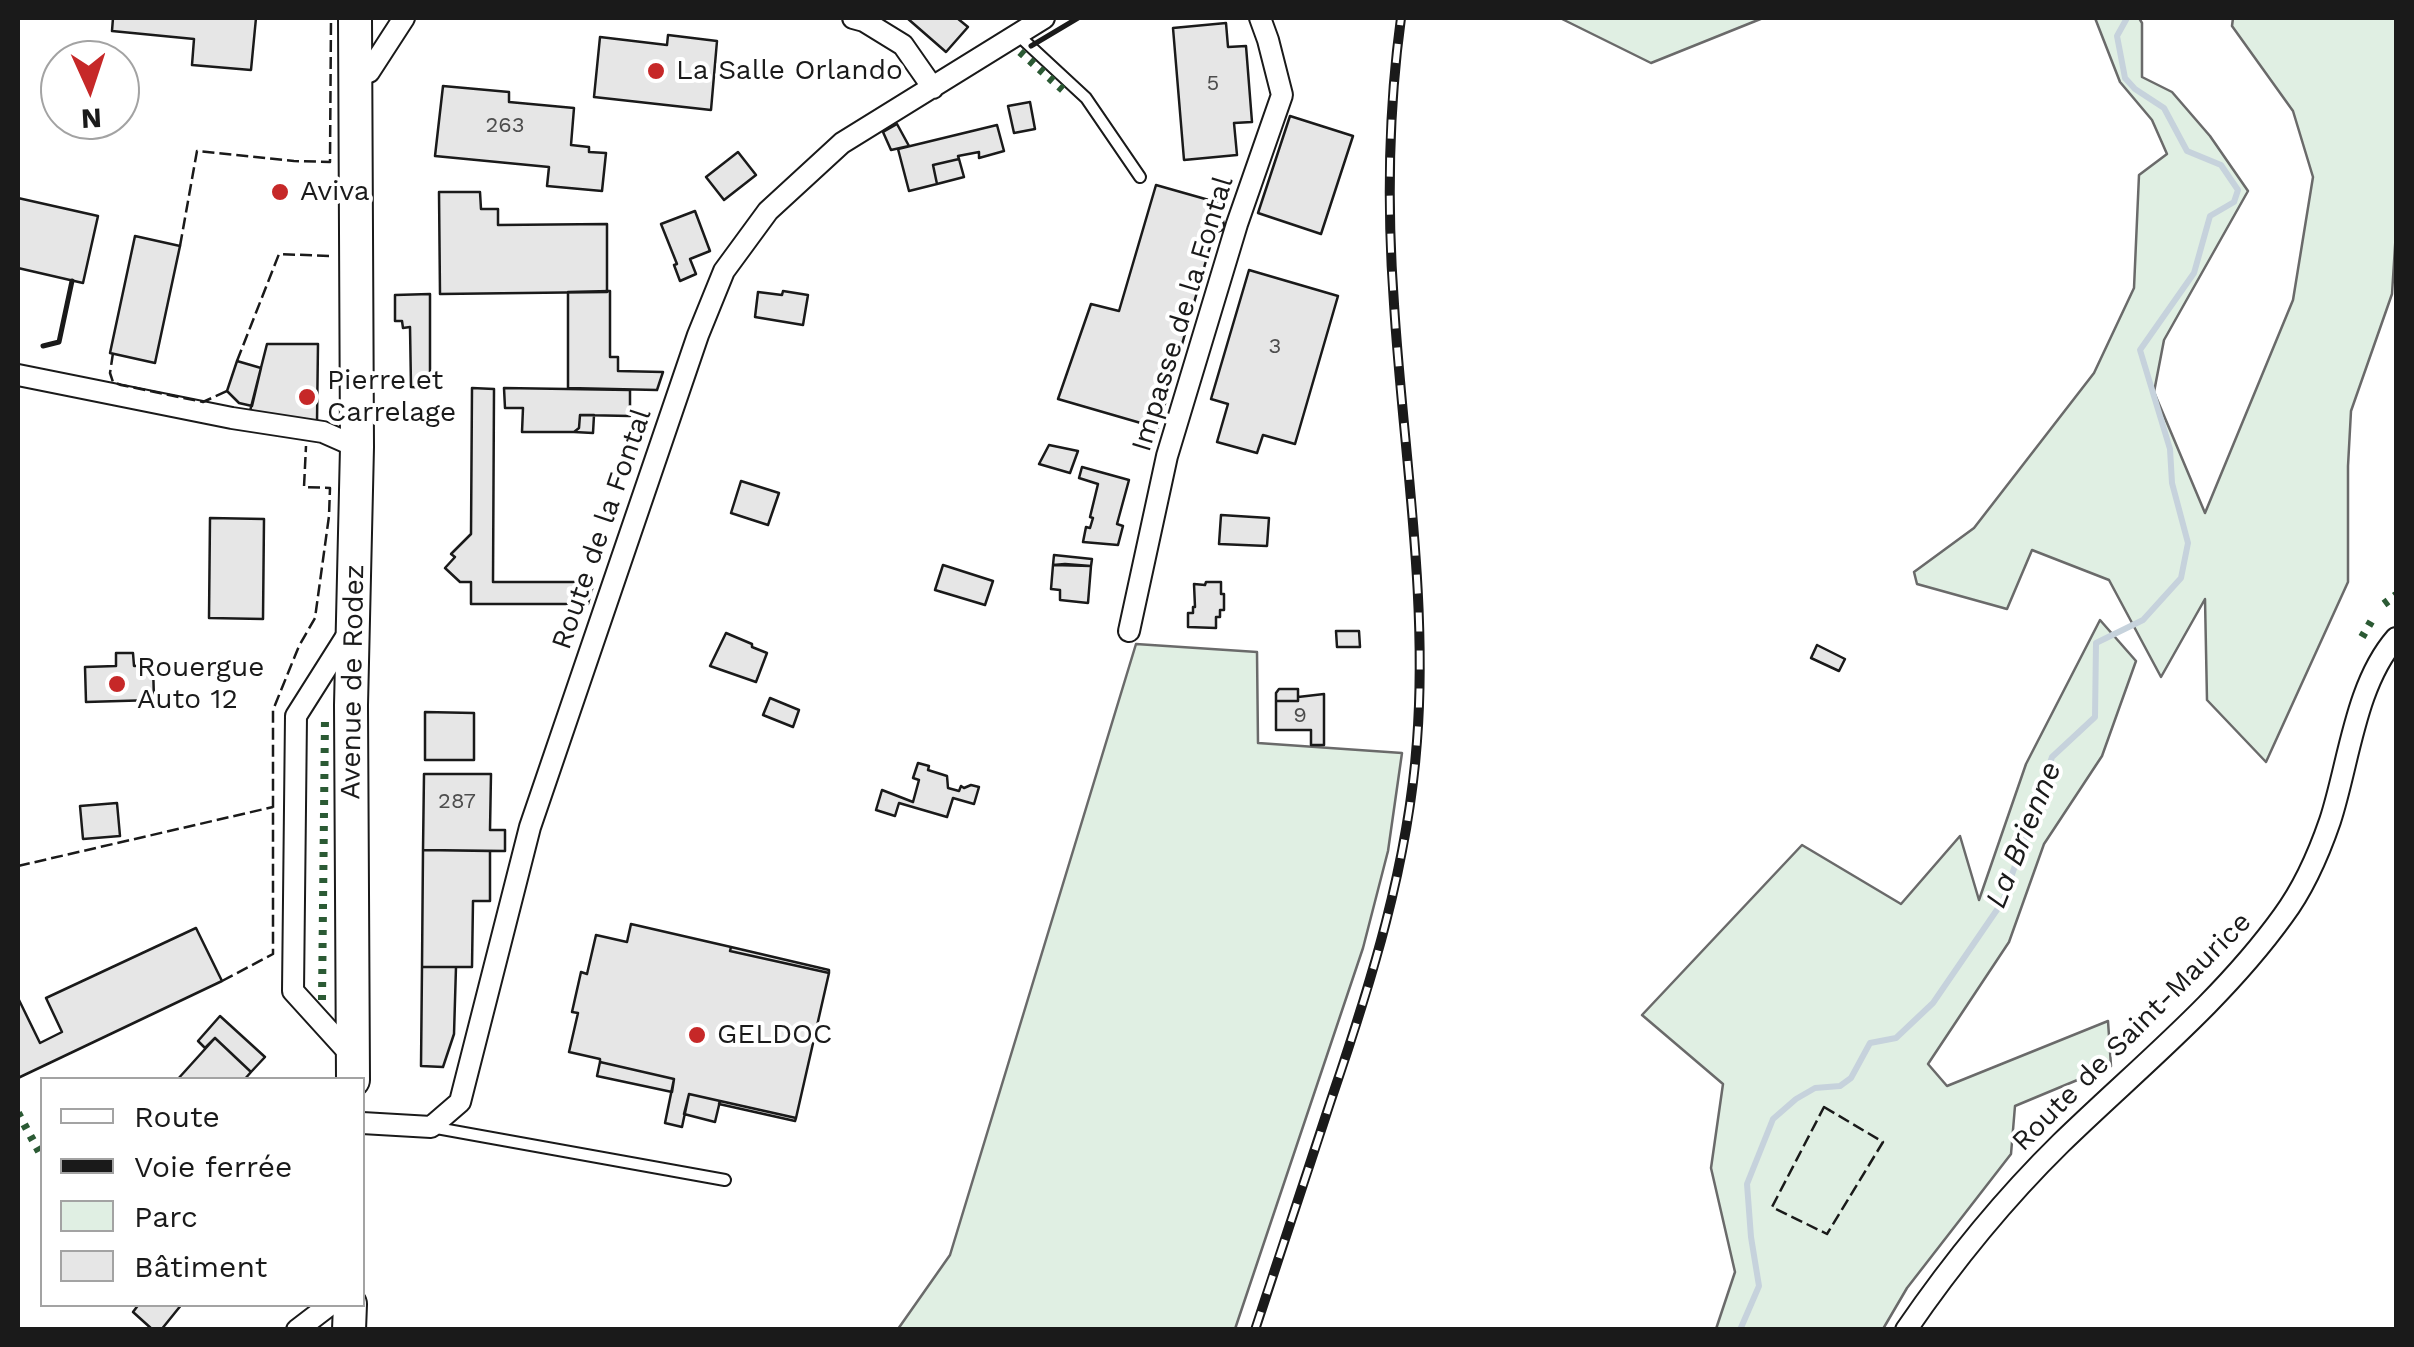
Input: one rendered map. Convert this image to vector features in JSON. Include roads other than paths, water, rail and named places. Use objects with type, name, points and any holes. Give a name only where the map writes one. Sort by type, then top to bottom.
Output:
[{"type":"main road","name":"Avenue de Rodez","points":[[353,1068],[355,18]]},
{"type":"main road","name":"Avenue de Rodez","points":[[356,285],[372,18]]},
{"type":"street","points":[[370,72],[404,18]]},
{"type":"street","points":[[854,18],[903,45],[932,88]]},
{"type":"street","name":"Route de la Fontal","points":[[431,1127],[460,1102],[530,827],[698,335],[724,271],[768,212],[842,143],[1044,18]]},
{"type":"street","name":"Impasse de la Fontal","points":[[1129,631],[1167,456],[1282,94],[1260,18]]},
{"type":"street","points":[[18,375],[322,432],[357,447]]},
{"type":"street","points":[[352,628],[296,716],[293,991],[353,1068]]},
{"type":"street","name":"Route de Saint-Maurice","points":[[1906,1330],[1948,1270],[2002,1206],[2059,1145],[2254,956],[2286,912],[2330,822],[2360,710],[2373,676],[2396,638]]},
{"type":"street","points":[[365,1123],[431,1127]]},
{"type":"street","points":[[297,1330],[327,1307]]},
{"type":"lane","points":[[1017,34],[1086,98],[1140,176]]},
{"type":"lane","points":[[431,1127],[726,1180]]},
{"type":"waterway","name":"La Brienne","points":[[1740,1330],[1759,1286],[1747,1184],[1773,1119],[1815,1088],[1840,1086],[1851,1078],[1870,1043],[1896,1038],[1933,1003],[2003,901],[2052,757],[2095,717],[2096,643],[2143,620],[2181,578],[2188,543],[2172,483],[2170,449],[2140,350],[2194,273],[2210,216],[2234,202],[2238,190],[2221,165],[2187,151],[2164,108],[2125,78],[2117,36],[2127,18]]},
{"type":"railway","points":[[1255,1330],[1373,968],[1396,878],[1412,787],[1420,686],[1417,577],[1390,232],[1391,125],[1401,18]]},
{"type":"place","name":"La Salle Orlando","points":[[656,71]]},
{"type":"place","name":"Aviva","points":[[280,192]]},
{"type":"place","name":"Pierre et Carrelage","points":[[307,397]]},
{"type":"place","name":"Rouergue Auto 12","points":[[117,684]]},
{"type":"place","name":"GELDOC","points":[[697,1035]]}]
